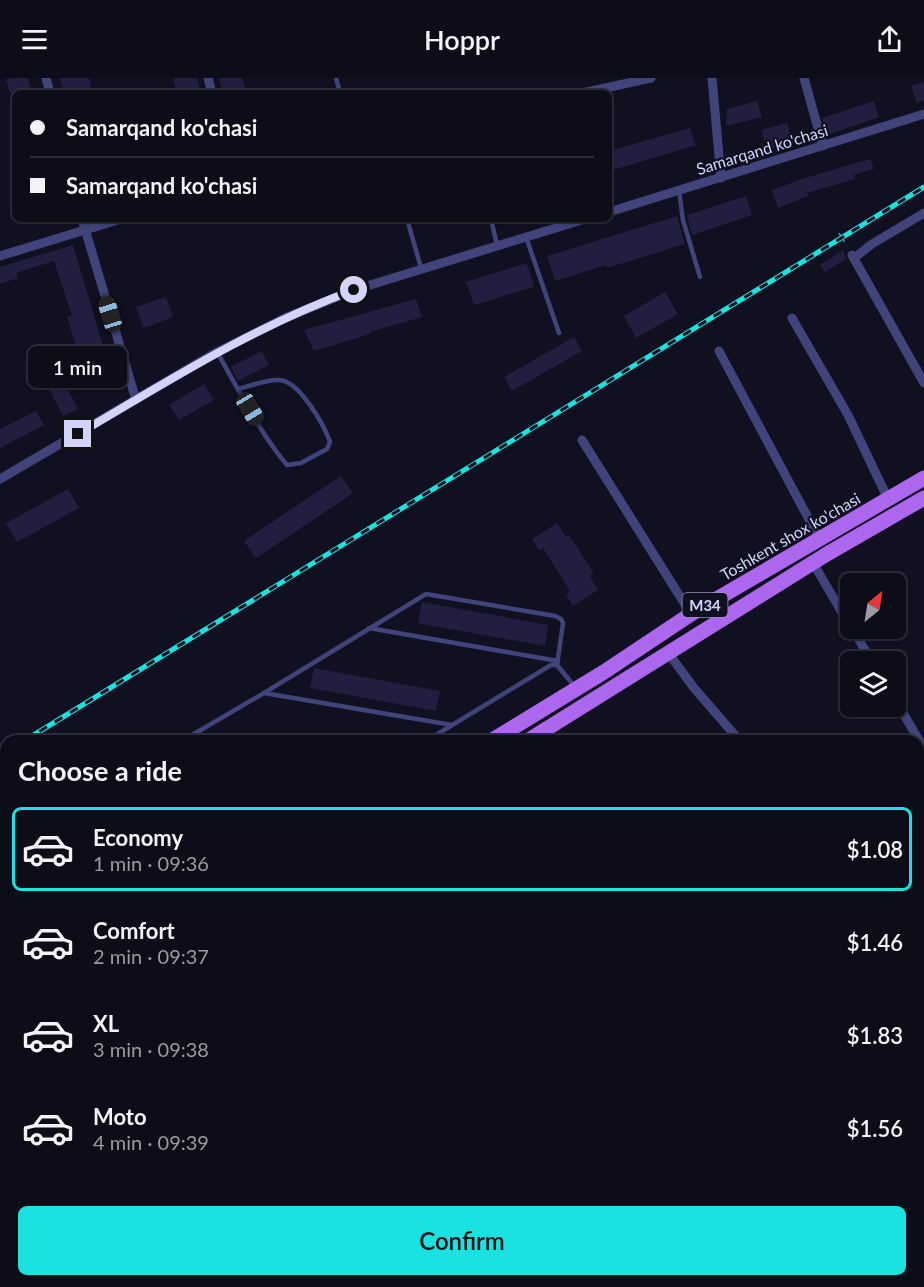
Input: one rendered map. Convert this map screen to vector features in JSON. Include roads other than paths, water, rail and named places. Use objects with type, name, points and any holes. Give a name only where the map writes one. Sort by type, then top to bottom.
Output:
[{"type":"main road","name":"Toshkent shox ko'chasi","points":[[501,735],[604,672],[691,614],[924,478]]},
{"type":"main road","name":"Toshkent shox ko'chasi","points":[[537,735],[813,563],[924,498]]},
{"type":"main road","points":[[604,672],[614,688]]},
{"type":"street","points":[[596,90],[651,78]]},
{"type":"street","points":[[712,78],[721,178]]},
{"type":"street","points":[[804,78],[823,146]]},
{"type":"street","name":"Samarqand ko'chasi","points":[[612,211],[924,114]]},
{"type":"street","points":[[924,213],[853,256],[924,383]]},
{"type":"street","points":[[0,479],[217,352],[302,310],[354,290],[575,222]]},
{"type":"street","points":[[0,256],[84,224],[136,400]]},
{"type":"street","points":[[792,318],[848,415],[888,500]]},
{"type":"street","points":[[719,351],[819,540]]},
{"type":"street","points":[[582,440],[691,614]]},
{"type":"street","points":[[813,563],[840,608]]},
{"type":"street","points":[[669,654],[694,688],[735,735]]},
{"type":"street","points":[[905,717],[916,735]]},
{"type":"lane","points":[[679,191],[683,220],[700,277]]},
{"type":"lane","points":[[408,222],[421,269]]},
{"type":"lane","points":[[492,222],[497,245]]},
{"type":"lane","points":[[526,237],[559,333]]},
{"type":"lane","points":[[217,352],[238,389],[274,450],[287,465],[301,463],[327,449],[330,442],[325,429],[297,387],[278,380],[238,389]]},
{"type":"lane","points":[[192,735],[426,594],[555,616],[561,619],[563,623],[557,663]]},
{"type":"lane","points":[[369,628],[557,663],[576,689]]},
{"type":"lane","points":[[436,735],[557,663]]},
{"type":"lane","points":[[264,693],[452,725]]},
{"type":"railway","points":[[34,735],[924,187]]}]
